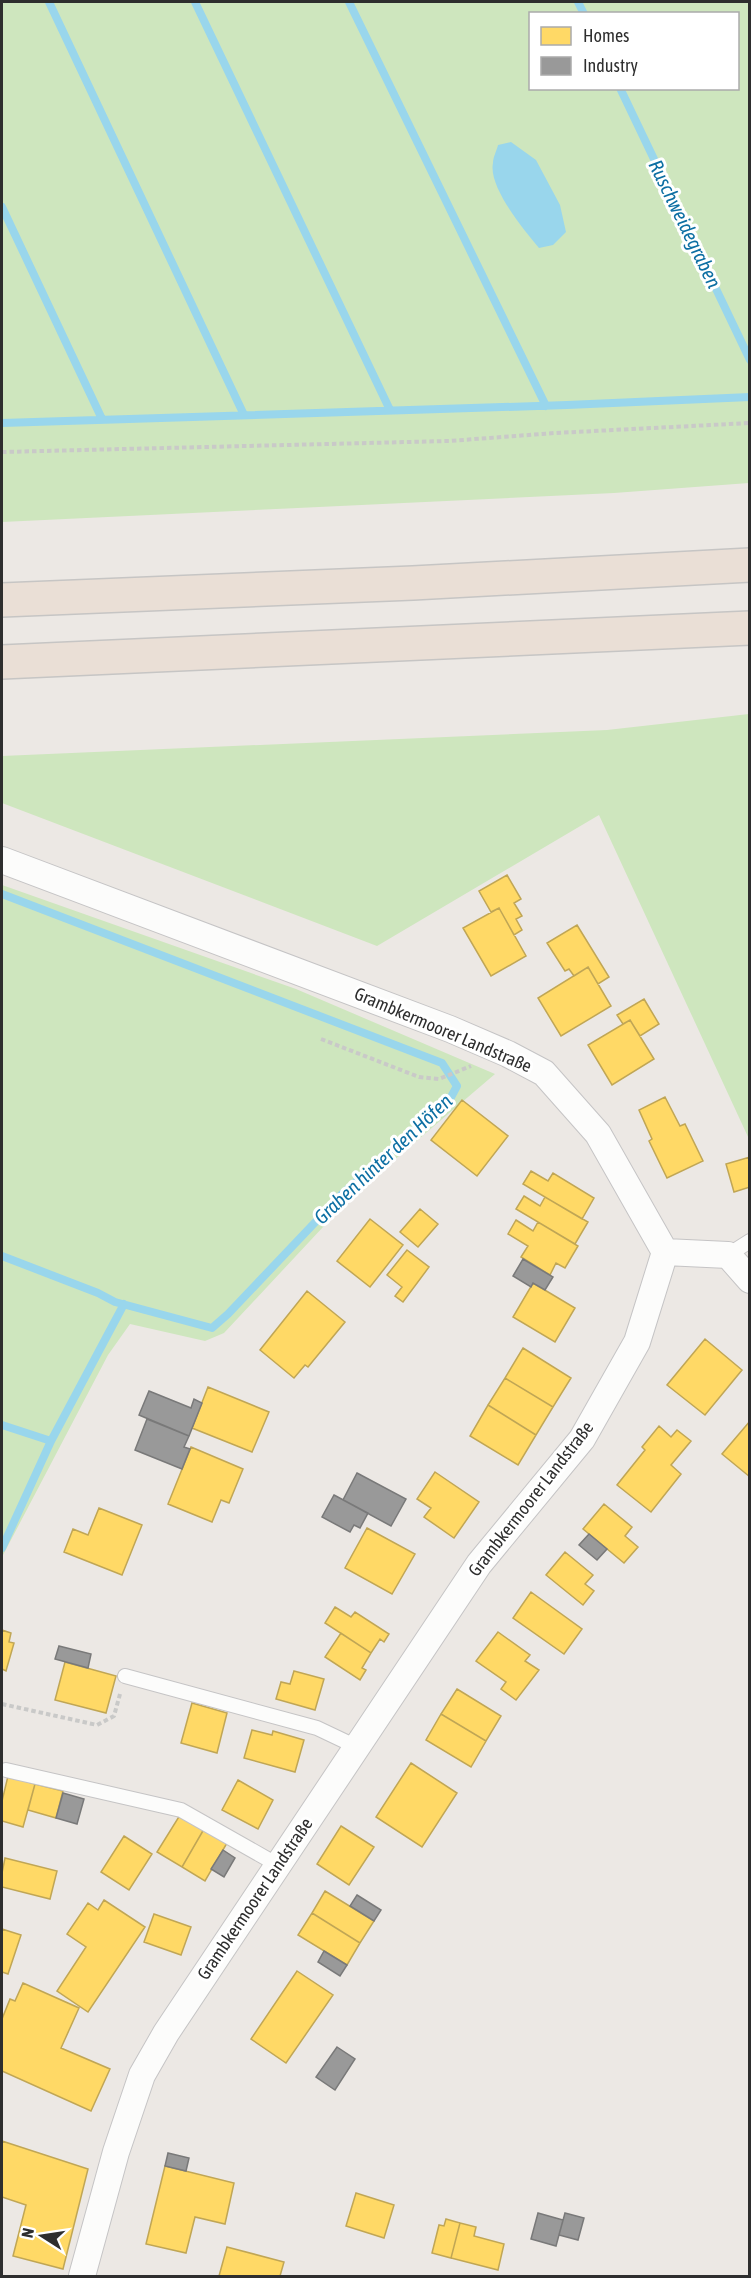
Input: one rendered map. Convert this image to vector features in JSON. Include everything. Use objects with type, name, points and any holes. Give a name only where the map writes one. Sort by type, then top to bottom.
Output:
[{"type":"highway","points":[[2,600],[413,583],[750,565]]},
{"type":"highway","points":[[2,662],[750,628]]},
{"type":"street","name":"Grambkermoorer Landstraße","points":[[2,860],[450,1029],[508,1054],[544,1073],[598,1134],[665,1252],[636,1342],[582,1439],[479,1564],[166,2033],[142,2074],[116,2152],[82,2277]]},
{"type":"street","points":[[665,1252],[728,1255],[750,1280]]},
{"type":"lane","points":[[728,1255],[750,1240]]},
{"type":"lane","points":[[125,1676],[317,1728],[357,1747]]},
{"type":"lane","points":[[6,1770],[181,1810],[278,1865]]},
{"type":"path","points":[[2,452],[449,441],[750,423]]},
{"type":"path","points":[[321,1039],[419,1077],[440,1079],[456,1072]]},
{"type":"path","points":[[2,1704],[97,1725],[114,1716],[125,1676]]},
{"type":"green space","points":[[2,2],[749,2],[749,483],[614,493],[2,522]]},
{"type":"green space","points":[[749,714],[749,1139],[599,815],[377,946],[2,803],[2,756],[607,730]]},
{"type":"green space","points":[[2,885],[296,989],[495,1074],[352,1196],[224,1333],[205,1341],[130,1324],[108,1355],[2,1557]]},
{"type":"water","points":[[511,142],[536,160],[560,205],[566,232],[553,245],[539,248],[508,208],[496,184],[493,163],[498,145]]},
{"type":"building: Homes","points":[[507,875],[521,899],[514,903],[522,916],[516,919],[522,930],[514,935],[499,908],[491,912],[479,891]]},
{"type":"building: Homes","points":[[499,908],[526,956],[491,976],[463,928]]},
{"type":"building: Homes","points":[[577,925],[609,977],[598,984],[588,967],[574,976],[569,969],[565,971],[547,943]]},
{"type":"building: Homes","points":[[588,967],[611,1006],[561,1036],[538,998]]},
{"type":"building: Homes","points":[[644,999],[659,1024],[640,1036],[630,1020],[623,1024],[617,1015]]},
{"type":"building: Homes","points":[[630,1020],[654,1059],[612,1085],[588,1045]]},
{"type":"building: Homes","points":[[665,1097],[680,1126],[685,1124],[703,1161],[667,1178],[649,1141],[652,1139],[639,1110]]},
{"type":"building: Homes","points":[[462,1100],[508,1136],[477,1176],[431,1140]]},
{"type":"building: Homes","points":[[750,1157],[750,1187],[734,1192],[726,1164]]},
{"type":"building: Homes","points":[[531,1171],[548,1181],[553,1173],[594,1198],[582,1219],[523,1184]]},
{"type":"building: Homes","points":[[524,1196],[540,1206],[545,1197],[588,1222],[575,1244],[516,1209]]},
{"type":"building: Homes","points":[[420,1209],[438,1224],[418,1247],[400,1232]]},
{"type":"building: Homes","points":[[370,1219],[403,1245],[370,1287],[337,1261]]},
{"type":"building: Homes","points":[[516,1220],[533,1231],[538,1222],[578,1246],[565,1268],[556,1263],[550,1275],[521,1257],[528,1246],[508,1234]]},
{"type":"building: Homes","points":[[407,1250],[429,1267],[403,1302],[395,1296],[402,1287],[387,1275]]},
{"type":"building: Homes","points":[[533,1283],[575,1308],[555,1342],[513,1317]]},
{"type":"building: Homes","points":[[307,1291],[345,1322],[308,1367],[305,1365],[294,1378],[260,1350]]},
{"type":"building: Homes","points":[[705,1339],[742,1370],[705,1415],[667,1385]]},
{"type":"building: Homes","points":[[523,1348],[571,1378],[553,1407],[505,1378]]},
{"type":"building: Homes","points":[[505,1378],[553,1407],[536,1435],[488,1405]]},
{"type":"building: Homes","points":[[208,1387],[269,1412],[252,1452],[192,1428]]},
{"type":"building: Homes","points":[[488,1405],[536,1435],[518,1465],[470,1436]]},
{"type":"building: Homes","points":[[750,1421],[750,1477],[722,1454]]},
{"type":"building: Homes","points":[[659,1426],[671,1437],[677,1430],[691,1441],[671,1465],[681,1474],[651,1512],[617,1485],[645,1450],[642,1447]]},
{"type":"building: Homes","points":[[191,1447],[243,1469],[229,1503],[221,1500],[212,1522],[168,1504]]},
{"type":"building: Homes","points":[[435,1472],[479,1502],[454,1538],[424,1517],[431,1508],[417,1499]]},
{"type":"building: Homes","points":[[604,1504],[632,1527],[625,1536],[638,1547],[624,1563],[583,1529]]},
{"type":"building: Homes","points":[[99,1508],[142,1525],[122,1575],[64,1552],[73,1529],[88,1535]]},
{"type":"building: Homes","points":[[367,1528],[415,1554],[392,1594],[345,1568]]},
{"type":"building: Homes","points":[[565,1552],[593,1575],[585,1584],[594,1591],[583,1605],[546,1575]]},
{"type":"building: Homes","points":[[531,1592],[582,1629],[564,1654],[513,1618]]},
{"type":"building: Homes","points":[[335,1607],[351,1617],[355,1612],[389,1634],[384,1642],[380,1639],[371,1653],[325,1623]]},
{"type":"building: Homes","points":[[2,1630],[11,1633],[9,1642],[14,1643],[6,1671],[2,1669]]},
{"type":"building: Homes","points":[[498,1632],[530,1655],[525,1661],[539,1670],[516,1700],[501,1689],[506,1682],[476,1661]]},
{"type":"building: Homes","points":[[341,1633],[371,1653],[362,1668],[366,1670],[360,1680],[325,1657]]},
{"type":"building: Homes","points":[[65,1662],[116,1676],[106,1713],[55,1700]]},
{"type":"building: Homes","points":[[294,1671],[324,1679],[315,1710],[276,1699],[281,1682],[290,1684]]},
{"type":"building: Homes","points":[[457,1689],[501,1716],[486,1741],[441,1714]]},
{"type":"building: Homes","points":[[192,1703],[227,1713],[217,1753],[181,1743]]},
{"type":"building: Homes","points":[[441,1714],[486,1741],[471,1767],[426,1740]]},
{"type":"building: Homes","points":[[252,1730],[272,1735],[273,1731],[304,1740],[295,1772],[244,1758]]},
{"type":"building: Homes","points":[[411,1763],[457,1793],[422,1847],[376,1817]]},
{"type":"building: Homes","points":[[8,1776],[35,1784],[23,1827],[2,1821],[2,1801]]},
{"type":"building: Homes","points":[[238,1780],[273,1800],[258,1829],[222,1810]]},
{"type":"building: Homes","points":[[35,1784],[63,1791],[56,1818],[28,1810]]},
{"type":"building: Homes","points":[[180,1815],[204,1829],[182,1867],[157,1852]]},
{"type":"building: Homes","points":[[341,1826],[374,1847],[349,1885],[317,1864]]},
{"type":"building: Homes","points":[[204,1829],[227,1843],[205,1881],[182,1867]]},
{"type":"building: Homes","points":[[124,1836],[152,1854],[129,1890],[101,1872]]},
{"type":"building: Homes","points":[[5,1858],[57,1871],[50,1899],[2,1887]]},
{"type":"building: Homes","points":[[325,1891],[374,1921],[360,1943],[312,1913]]},
{"type":"building: Homes","points":[[104,1900],[145,1927],[88,2012],[57,1991],[86,1947],[67,1934],[88,1903],[98,1910]]},
{"type":"building: Homes","points":[[312,1913],[360,1943],[347,1965],[298,1935]]},
{"type":"building: Homes","points":[[154,1914],[191,1927],[181,1955],[144,1942]]},
{"type":"building: Homes","points":[[2,1929],[21,1935],[8,1974],[2,1972]]},
{"type":"building: Homes","points":[[297,1971],[333,1995],[286,2063],[251,2039]]},
{"type":"building: Homes","points":[[23,1983],[79,2008],[61,2048],[110,2069],[91,2111],[2,2071],[2,2019],[10,1999],[15,2001]]},
{"type":"building: Homes","points":[[2,2141],[88,2169],[63,2269],[13,2256],[26,2205],[2,2197]]},
{"type":"building: Homes","points":[[165,2166],[234,2183],[225,2224],[195,2217],[186,2253],[146,2244]]},
{"type":"building: Homes","points":[[356,2193],[394,2205],[384,2238],[346,2226]]},
{"type":"building: Homes","points":[[446,2219],[460,2223],[451,2258],[432,2253],[439,2225],[444,2226]]},
{"type":"building: Homes","points":[[460,2223],[476,2227],[474,2236],[504,2244],[498,2270],[451,2258]]},
{"type":"building: Homes","points":[[227,2247],[284,2262],[280,2276],[219,2276]]},
{"type":"building: Industry","points":[[523,1259],[553,1277],[545,1290],[533,1283],[531,1287],[513,1276]]},
{"type":"building: Industry","points":[[149,1391],[191,1408],[194,1399],[202,1403],[189,1436],[139,1415]]},
{"type":"building: Industry","points":[[147,1419],[189,1436],[184,1447],[190,1449],[182,1469],[135,1450]]},
{"type":"building: Industry","points":[[357,1473],[406,1499],[391,1526],[343,1500]]},
{"type":"building: Industry","points":[[334,1495],[368,1513],[360,1528],[354,1525],[350,1532],[322,1517]]},
{"type":"building: Industry","points":[[589,1534],[607,1549],[597,1560],[579,1545]]},
{"type":"building: Industry","points":[[59,1646],[91,1654],[88,1668],[55,1659]]},
{"type":"building: Industry","points":[[63,1793],[84,1799],[77,1824],[56,1818]]},
{"type":"building: Industry","points":[[223,1850],[235,1858],[224,1877],[211,1869]]},
{"type":"building: Industry","points":[[357,1895],[381,1910],[374,1921],[350,1906]]},
{"type":"building: Industry","points":[[324,1951],[347,1965],[340,1976],[318,1962]]},
{"type":"building: Industry","points":[[337,2047],[355,2059],[335,2090],[316,2077]]},
{"type":"building: Industry","points":[[168,2153],[189,2158],[186,2171],[165,2166]]},
{"type":"building: Industry","points":[[538,2213],[563,2220],[556,2246],[531,2239]]},
{"type":"building: Industry","points":[[565,2213],[584,2218],[578,2240],[559,2235]]},
{"type":"waterway","points":[[49,2],[244,415]]},
{"type":"waterway","points":[[195,2],[390,410]]},
{"type":"waterway","points":[[349,2],[546,406]]},
{"type":"waterway","name":"Ruschweidegraben","points":[[578,2],[583,12]]},
{"type":"waterway","name":"Ruschweidegraben","points":[[621,90],[750,360]]},
{"type":"waterway","points":[[2,207],[102,419]]},
{"type":"waterway","points":[[2,423],[750,397]]},
{"type":"waterway","name":"Graben hinter den Höfen","points":[[2,894],[442,1063],[457,1086],[450,1099],[342,1194],[212,1328],[115,1302],[98,1293],[2,1256]]},
{"type":"waterway","name":"Graben hinter den Höfen","points":[[2,1548],[51,1441],[124,1304]]},
{"type":"waterway","points":[[2,1425],[51,1441]]}]
